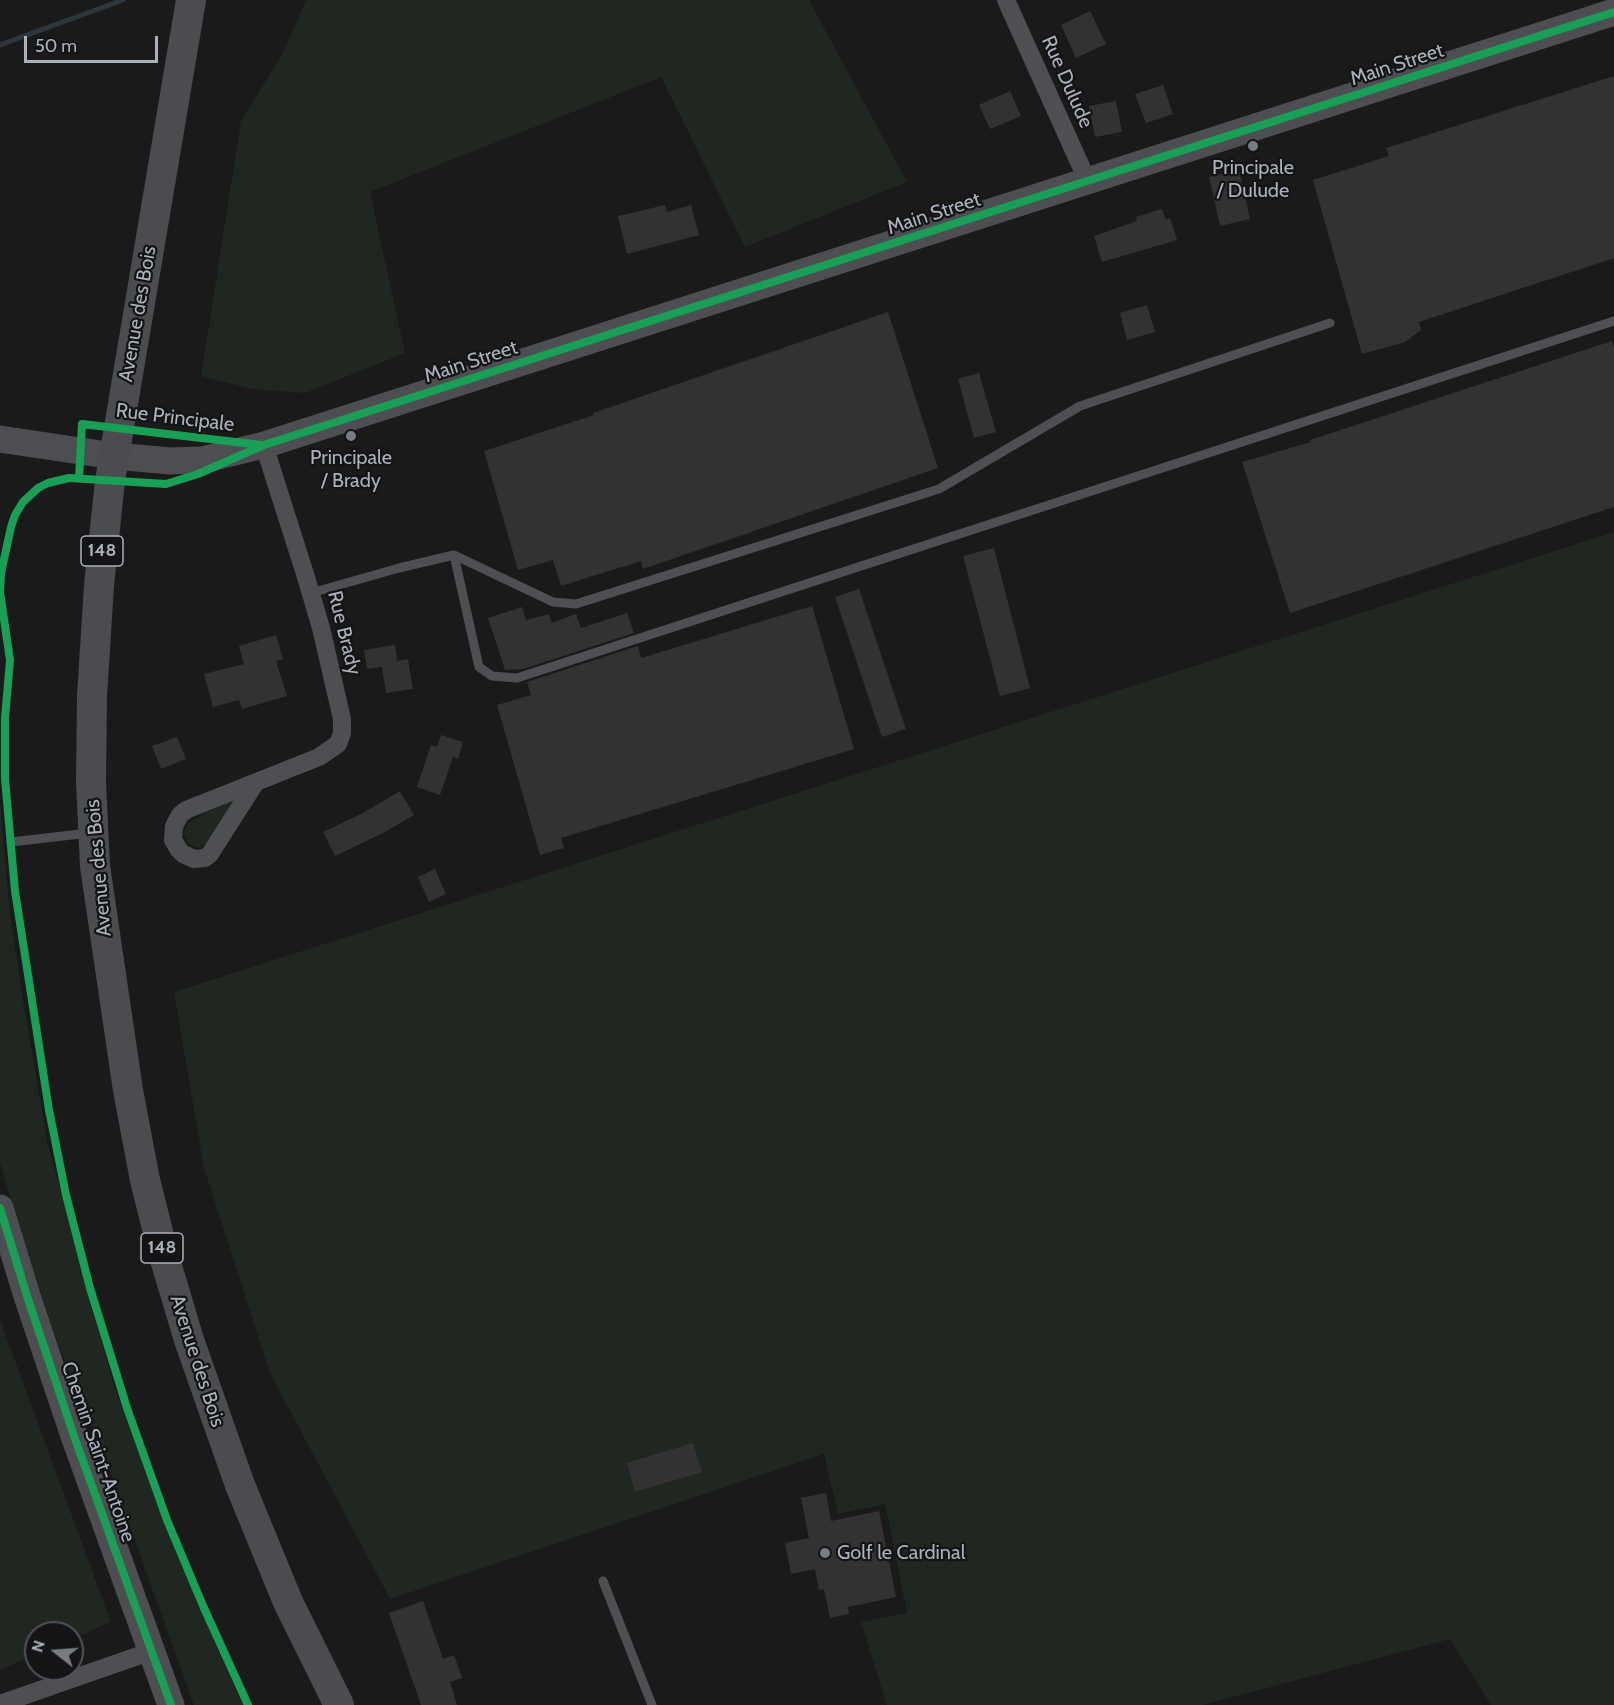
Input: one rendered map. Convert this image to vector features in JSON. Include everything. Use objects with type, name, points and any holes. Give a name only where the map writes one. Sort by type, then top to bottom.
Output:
[{"type":"main road","name":"Avenue des Bois","points":[[191,0],[114,456],[102,554],[91,732],[93,833],[99,897],[121,1050],[145,1180],[164,1256],[192,1350],[244,1496],[288,1602],[339,1705]]},
{"type":"street","name":"Rue Dulude","points":[[1006,0],[1088,182]]},
{"type":"street","name":"Main Street","points":[[264,445],[1614,12]]},
{"type":"street","name":"Rue Principale","points":[[0,439],[114,456],[185,461],[211,458],[264,445]]},
{"type":"street","name":"Rue Brady","points":[[254,784],[210,854],[205,858],[194,859],[183,855],[173,840],[174,826],[180,815],[191,807],[319,757],[332,750],[340,739],[342,719],[311,593],[264,445]]},
{"type":"street","name":"Chemin Saint-Antoine","points":[[0,1210],[74,1436],[171,1705]]},
{"type":"street","points":[[0,1704],[152,1651]]},
{"type":"lane","points":[[454,555],[479,667],[492,676],[517,678],[1614,321]]},
{"type":"lane","points":[[311,593],[454,555],[553,602],[576,604],[939,489],[1080,406],[1330,324]]},
{"type":"lane","points":[[11,843],[93,833]]},
{"type":"lane","points":[[603,1581],[652,1705]]},
{"type":"shaded area","points":[[306,0],[809,0],[907,182],[745,247],[661,77],[370,192],[405,353],[305,393],[253,389],[201,376],[241,121],[282,55]]},
{"type":"shaded area","name":"Golf le Cardinal","points":[[1614,532],[1614,1705],[1491,1705],[1450,1639],[1203,1705],[887,1705],[861,1622],[907,1613],[885,1504],[838,1514],[824,1454],[390,1599],[270,1373],[204,1168],[174,992]]},
{"type":"shaded area","points":[[233,798],[235,802],[207,843],[198,848],[188,844],[184,834],[188,823]]},
{"type":"shaded area","points":[[0,801],[10,914],[48,1145],[115,1390],[216,1646],[243,1705],[194,1705],[111,1474],[44,1310],[0,1163]]},
{"type":"shaded area","points":[[0,1320],[111,1622],[84,1634],[84,1621],[24,1621],[24,1659],[0,1670]]},
{"type":"building","points":[[1090,11],[1106,44],[1076,58],[1061,25]]},
{"type":"building","points":[[1614,76],[1614,258],[1419,322],[1421,330],[1405,342],[1362,354],[1313,180],[1389,156],[1386,148]]},
{"type":"building","points":[[1163,85],[1173,114],[1146,123],[1135,94]]},
{"type":"building","points":[[1010,91],[1021,116],[990,129],[979,105]]},
{"type":"building","points":[[1116,101],[1122,132],[1095,137],[1089,106]]},
{"type":"building","points":[[1239,170],[1250,219],[1220,226],[1209,177]]},
{"type":"building","points":[[665,205],[667,212],[691,205],[699,235],[627,254],[618,216]]},
{"type":"building","points":[[1162,209],[1166,220],[1170,218],[1177,240],[1102,262],[1094,236],[1137,221],[1136,217]]},
{"type":"building","points":[[1147,305],[1155,332],[1127,340],[1120,313]]},
{"type":"building","points":[[888,312],[938,468],[643,569],[641,561],[561,586],[553,560],[518,570],[484,451]]},
{"type":"building","points":[[1612,341],[1614,348],[1614,507],[1290,613],[1242,462],[1311,442],[1310,440]]},
{"type":"building","points":[[979,373],[996,432],[974,438],[958,379]]},
{"type":"building","points":[[994,548],[1030,688],[1000,696],[963,556]]},
{"type":"building","points":[[859,589],[906,729],[882,737],[835,597]]},
{"type":"building","points":[[812,606],[854,749],[561,838],[564,848],[540,855],[497,705],[531,695],[527,682],[638,646],[641,658]]},
{"type":"building","points":[[522,607],[526,620],[549,614],[551,623],[576,614],[581,628],[627,613],[634,633],[523,669],[505,670],[488,618]]},
{"type":"building","points":[[276,635],[283,659],[276,661],[287,696],[242,709],[239,700],[213,707],[204,674],[244,664],[239,646]]},
{"type":"building","points":[[395,645],[397,661],[408,659],[413,689],[386,693],[382,667],[367,669],[364,650]]},
{"type":"building","points":[[441,735],[463,742],[458,759],[453,757],[440,795],[417,787],[431,745],[437,747]]},
{"type":"building","points":[[177,737],[186,759],[161,769],[152,746]]},
{"type":"building","points":[[400,791],[414,815],[335,856],[323,832],[363,813]]},
{"type":"building","points":[[435,869],[446,894],[429,902],[418,877]]},
{"type":"building","points":[[693,1443],[702,1472],[635,1492],[627,1463]]},
{"type":"building","points":[[826,1493],[831,1521],[879,1511],[896,1597],[848,1607],[849,1614],[830,1618],[824,1589],[819,1590],[815,1569],[791,1574],[785,1543],[809,1538],[801,1498]]},
{"type":"building","points":[[423,1601],[443,1659],[454,1655],[462,1678],[450,1682],[457,1705],[421,1705],[389,1613]]},
{"type":"waterway","points":[[0,45],[123,0]]},
{"type":"cycle path","points":[[248,1705],[167,1520],[127,1408],[90,1288],[66,1195],[49,1110],[15,891],[5,779],[5,718],[10,660],[0,592],[1,573],[11,527],[23,502],[38,488],[69,478],[166,484],[198,474],[264,445],[1614,12]]},
{"type":"cycle path","points":[[79,478],[82,424],[261,445]]},
{"type":"cycle path","points":[[0,1208],[74,1436],[171,1705]]},
{"type":"place","name":"Principale / Dulude","points":[[1253,146]]},
{"type":"place","name":"Principale / Brady","points":[[351,436]]},
{"type":"place","name":"Golf le Cardinal","points":[[825,1553]]}]
